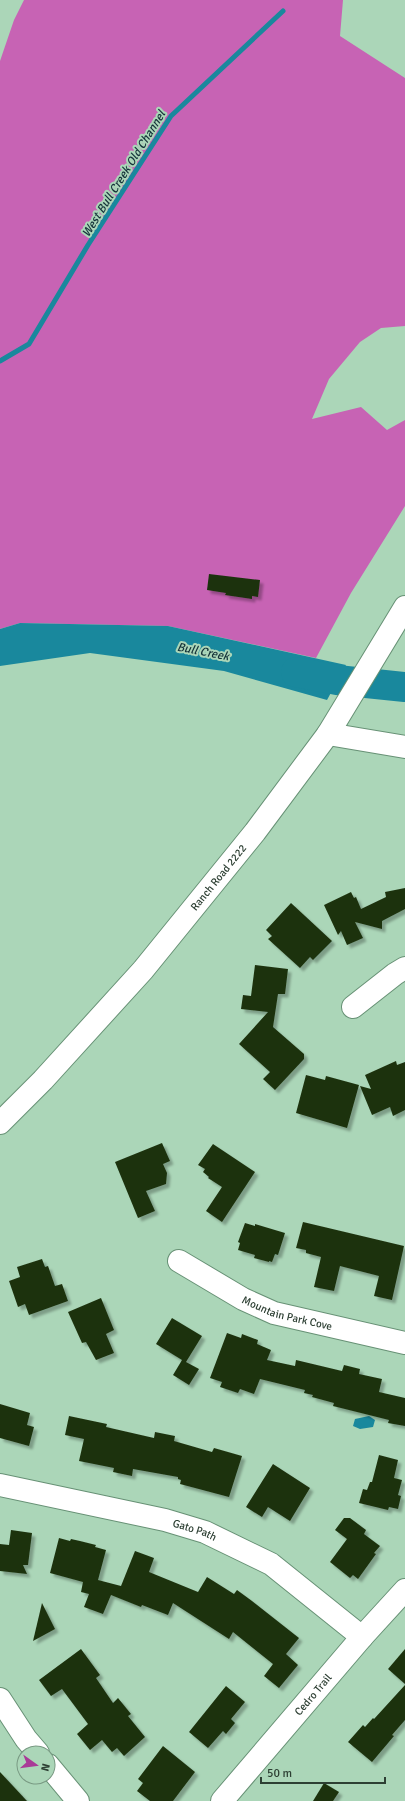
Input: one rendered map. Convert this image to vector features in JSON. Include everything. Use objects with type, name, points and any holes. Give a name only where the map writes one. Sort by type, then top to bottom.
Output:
[{"type":"street","name":"Ranch Road 2222","points":[[0,1123],[43,1080],[143,970],[255,832],[328,734],[405,607]]},
{"type":"street","points":[[328,734],[405,747]]},
{"type":"street","points":[[352,1007],[405,968]]},
{"type":"street","name":"Mountain Park Cove","points":[[179,1261],[243,1299],[274,1313],[405,1342]]},
{"type":"street","name":"Gato Path","points":[[0,1484],[165,1520],[205,1532],[271,1564],[362,1638]]},
{"type":"street","name":"Cedro Trail","points":[[222,1801],[405,1590]]},
{"type":"street","points":[[0,1699],[31,1745]]},
{"type":"street","points":[[56,1775],[78,1801]]},
{"type":"shaded area","points":[[24,0],[343,0],[340,36],[405,78],[405,326],[381,328],[360,342],[329,379],[312,419],[361,407],[387,430],[405,420],[405,506],[351,593],[316,658],[168,626],[20,623],[0,629],[0,61],[14,20]]},
{"type":"water","points":[[20,623],[168,626],[346,665],[327,700],[224,671],[90,653],[0,666],[0,629]]},
{"type":"water","points":[[369,1416],[375,1420],[373,1427],[360,1429],[353,1426],[355,1419]]},
{"type":"building","points":[[209,574],[260,580],[258,597],[252,596],[252,599],[225,595],[226,593],[207,590]]},
{"type":"building","points":[[405,888],[405,909],[382,921],[382,929],[355,922],[363,938],[347,945],[341,931],[338,935],[324,905],[351,892],[354,898],[356,897],[361,909],[386,897],[385,892]]},
{"type":"building","points":[[291,903],[332,941],[313,960],[310,957],[300,968],[268,939],[272,936],[266,930]]},
{"type":"building","points":[[255,965],[288,969],[285,994],[278,994],[273,1027],[304,1054],[304,1059],[275,1090],[263,1079],[270,1072],[239,1044],[268,1012],[241,1009],[243,995],[251,996]]},
{"type":"building","points":[[396,1061],[397,1065],[405,1062],[405,1110],[393,1116],[390,1107],[372,1115],[360,1086],[371,1089],[365,1075]]},
{"type":"building","points":[[306,1075],[325,1080],[326,1076],[359,1085],[347,1128],[296,1113]]},
{"type":"building","points":[[162,1143],[170,1161],[163,1164],[167,1173],[166,1184],[146,1191],[155,1211],[138,1218],[115,1162]]},
{"type":"building","points":[[213,1144],[255,1172],[222,1222],[206,1211],[222,1187],[208,1178],[209,1177],[203,1172],[205,1169],[198,1165]]},
{"type":"building","points":[[303,1222],[404,1246],[392,1300],[374,1296],[379,1276],[340,1266],[334,1291],[314,1287],[321,1257],[306,1253],[306,1250],[296,1248]]},
{"type":"building","points":[[245,1223],[255,1226],[255,1224],[285,1233],[278,1255],[275,1254],[272,1262],[254,1258],[255,1255],[238,1250],[240,1243],[238,1242]]},
{"type":"building","points":[[42,1259],[45,1267],[48,1266],[55,1286],[62,1284],[68,1301],[29,1315],[25,1304],[18,1307],[9,1281],[20,1277],[17,1267]]},
{"type":"building","points":[[101,1298],[114,1330],[106,1334],[114,1353],[96,1360],[86,1342],[82,1343],[68,1312]]},
{"type":"building","points":[[172,1318],[202,1336],[186,1362],[199,1369],[189,1385],[173,1375],[182,1360],[156,1344]]},
{"type":"building","points":[[227,1333],[241,1338],[242,1334],[258,1340],[257,1344],[271,1350],[267,1360],[295,1366],[296,1360],[342,1371],[344,1365],[360,1369],[359,1374],[382,1379],[379,1392],[405,1398],[405,1426],[388,1423],[389,1420],[333,1406],[334,1403],[312,1397],[313,1395],[304,1393],[305,1390],[260,1379],[254,1394],[240,1389],[238,1393],[220,1387],[222,1382],[210,1378]]},
{"type":"building","points":[[0,1404],[30,1413],[27,1425],[34,1427],[29,1446],[0,1438]]},
{"type":"building","points":[[69,1416],[107,1424],[106,1427],[154,1438],[155,1432],[175,1436],[174,1441],[212,1452],[214,1448],[242,1456],[229,1497],[180,1484],[181,1480],[178,1479],[178,1477],[133,1469],[132,1476],[113,1472],[114,1468],[79,1461],[84,1439],[65,1435]]},
{"type":"building","points":[[379,1455],[398,1460],[394,1478],[402,1480],[398,1495],[401,1496],[398,1509],[389,1507],[388,1510],[359,1503],[363,1489],[367,1490],[370,1482],[372,1482]]},
{"type":"building","points":[[273,1464],[310,1488],[290,1521],[268,1507],[262,1517],[246,1507]]},
{"type":"building","points":[[344,1518],[350,1518],[366,1530],[364,1534],[380,1546],[358,1579],[353,1575],[350,1578],[330,1562],[347,1539],[335,1530]]},
{"type":"building","points":[[11,1530],[32,1533],[28,1565],[23,1565],[27,1574],[0,1571],[0,1544],[9,1545]]},
{"type":"building","points":[[59,1538],[70,1541],[71,1539],[96,1545],[95,1547],[106,1550],[98,1580],[121,1586],[135,1551],[154,1558],[149,1572],[198,1592],[207,1577],[234,1594],[237,1590],[299,1638],[286,1654],[298,1665],[279,1688],[264,1676],[273,1664],[233,1632],[229,1639],[173,1603],[168,1615],[142,1605],[141,1607],[111,1595],[103,1614],[84,1607],[89,1594],[81,1592],[83,1582],[50,1573]]},
{"type":"building","points":[[42,1603],[55,1629],[33,1641]]},
{"type":"building","points":[[81,1649],[100,1675],[96,1678],[113,1703],[118,1698],[131,1714],[128,1716],[145,1737],[124,1756],[117,1748],[112,1752],[102,1740],[90,1750],[77,1734],[88,1724],[62,1689],[51,1696],[39,1680]]},
{"type":"building","points":[[405,1649],[405,1684],[388,1669]]},
{"type":"building","points":[[405,1685],[405,1720],[392,1735],[394,1736],[372,1762],[348,1742],[363,1725],[365,1727],[373,1718],[374,1719]]},
{"type":"building","points":[[226,1686],[245,1702],[231,1719],[235,1723],[226,1734],[223,1731],[208,1748],[189,1732]]},
{"type":"building","points":[[163,1746],[195,1772],[173,1801],[150,1801],[137,1791],[143,1783],[138,1779]]},
{"type":"building","points":[[0,1772],[27,1801],[0,1801]]},
{"type":"building","points":[[324,1783],[339,1792],[333,1801],[313,1801]]},
{"type":"waterway","name":"West Bull Creek Old Channel","points":[[0,361],[29,344],[88,245],[171,116],[283,11]]},
{"type":"waterway","name":"Bull Creek","points":[[296,672],[337,680],[405,687]]}]
